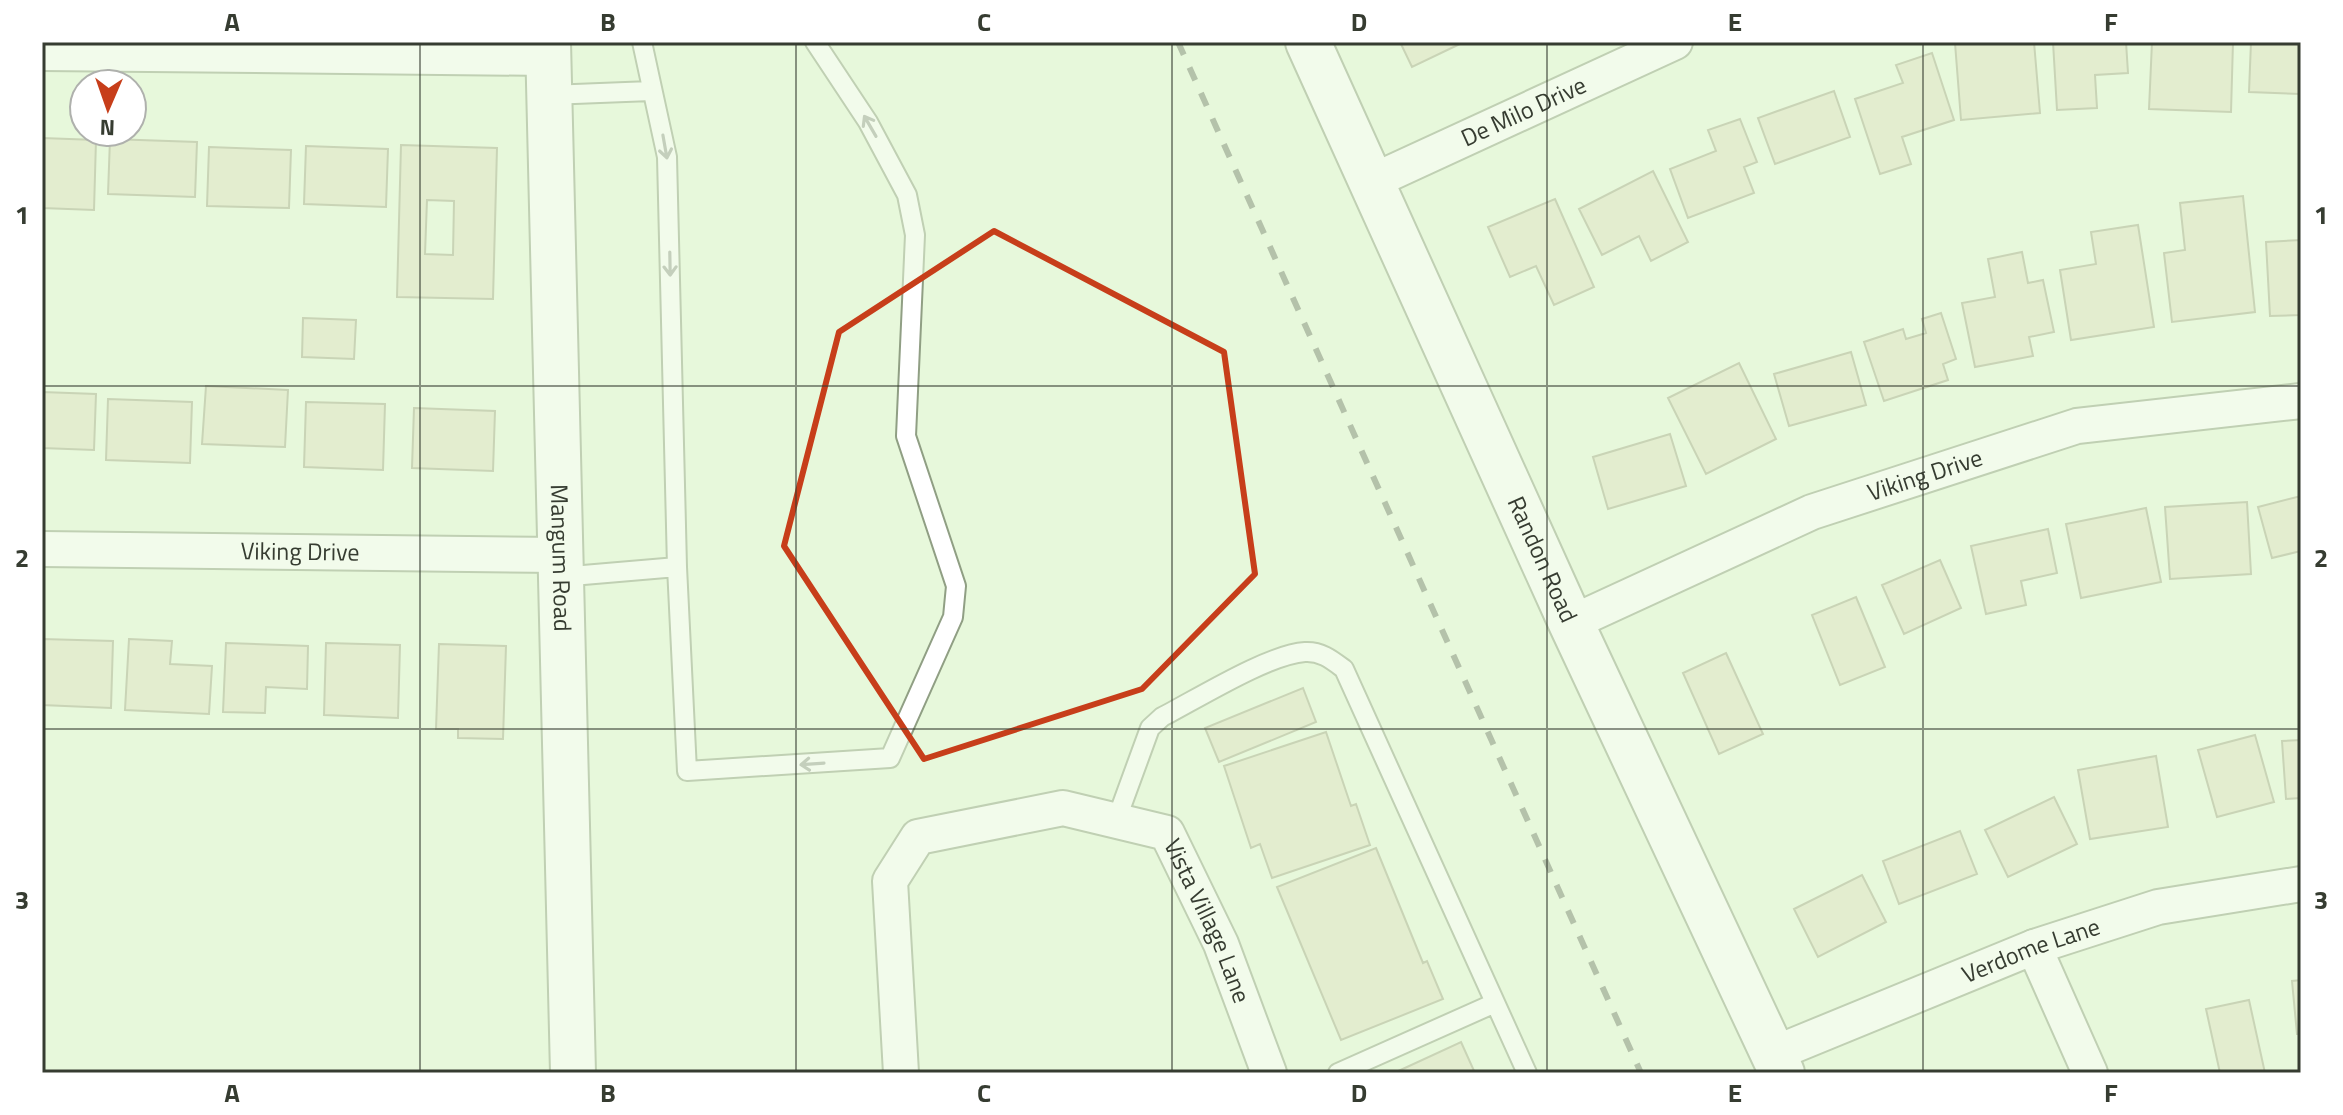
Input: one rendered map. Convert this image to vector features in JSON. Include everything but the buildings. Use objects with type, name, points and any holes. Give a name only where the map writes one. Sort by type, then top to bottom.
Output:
[{"type":"street","name":"Randon Road","points":[[1308,42],[1571,623],[1777,1063]]},
{"type":"street","name":"De Milo Drive","points":[[1371,182],[1675,42]]},
{"type":"street","points":[[42,53],[548,65]]},
{"type":"street","name":"Mangum Road","points":[[548,65],[573,1073]]},
{"type":"street","name":"Viking Drive","points":[[1571,623],[1812,512],[2077,426],[2301,401]]},
{"type":"street","name":"Viking Drive","points":[[42,549],[560,566]]},
{"type":"street","name":"Vista Village Lane","points":[[901,1073],[890,881],[918,837],[1063,808],[1167,833],[1221,944],[1269,1073]]},
{"type":"street","name":"Verdome Lane","points":[[1777,1063],[2034,947],[2158,907],[2301,884]]},
{"type":"street","points":[[2034,947],[2090,1073]]},
{"type":"lane","points":[[642,42],[667,157],[677,567],[687,771],[890,758],[953,617],[956,586],[906,436],[915,235],[907,195],[868,122],[815,42]]},
{"type":"lane","points":[[548,65],[651,91]]},
{"type":"lane","points":[[560,566],[677,567]]},
{"type":"lane","points":[[1116,821],[1150,728],[1162,717],[1281,657],[1306,652],[1328,656],[1344,669],[1527,1073]]},
{"type":"lane","points":[[1338,1073],[1495,1003]]},
{"type":"highlighted area","points":[[994,231],[1224,352],[1255,574],[1142,689],[924,759],[784,546],[839,332]]},
{"type":"railway","points":[[1178,42],[1641,1073]]}]
